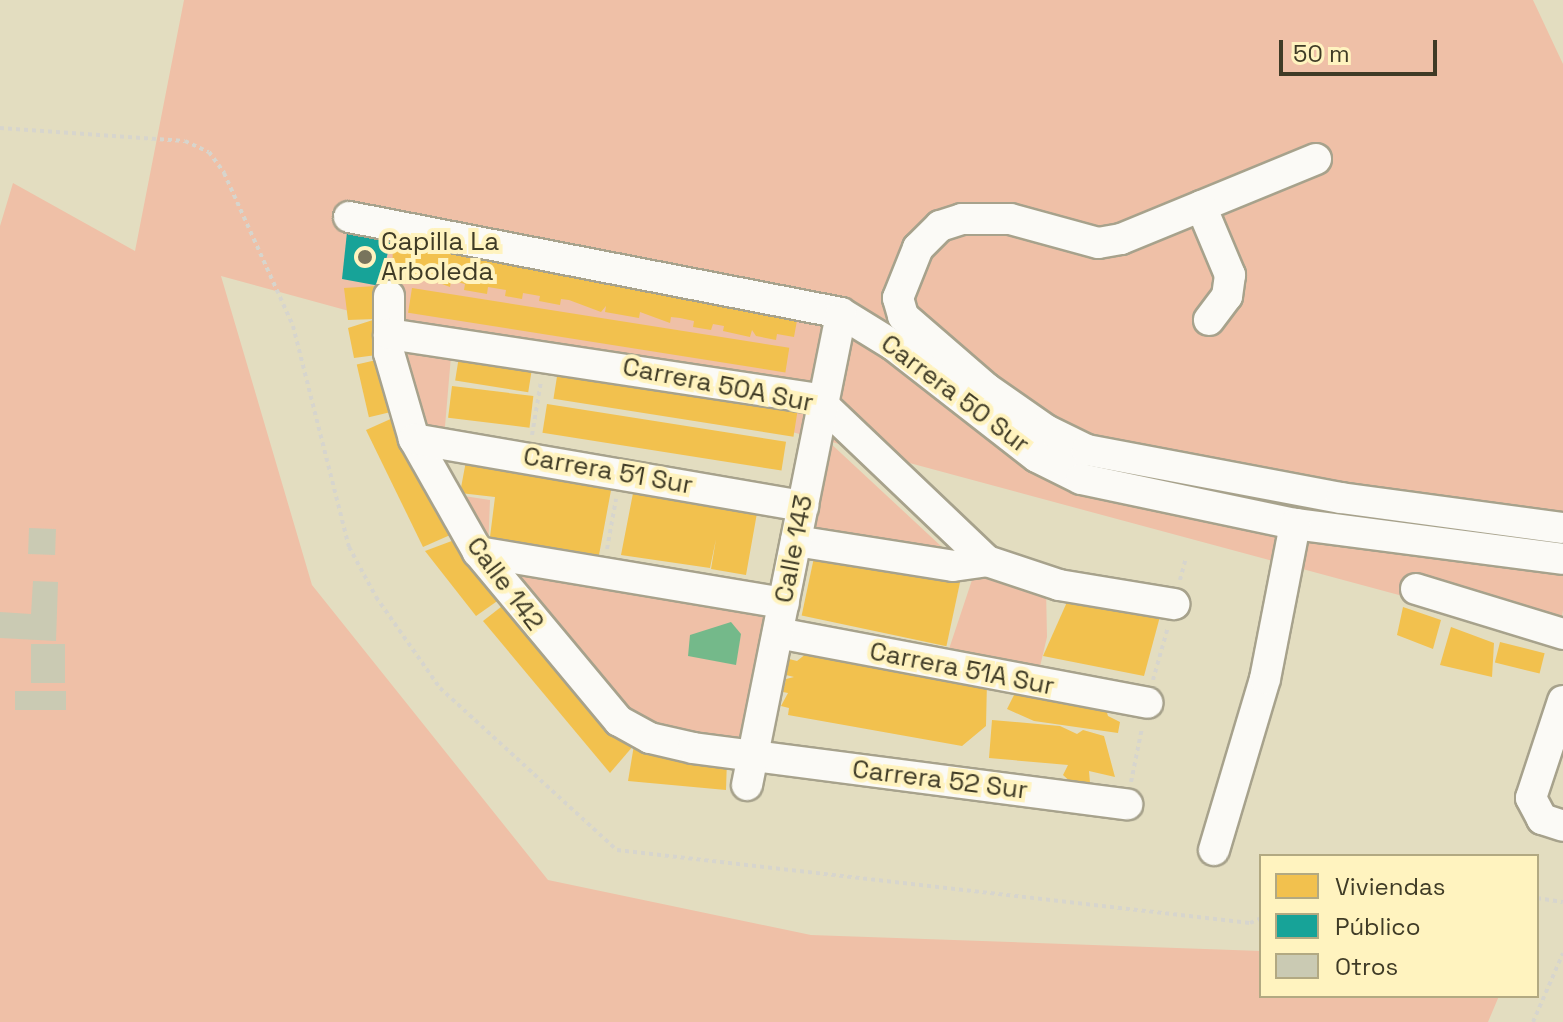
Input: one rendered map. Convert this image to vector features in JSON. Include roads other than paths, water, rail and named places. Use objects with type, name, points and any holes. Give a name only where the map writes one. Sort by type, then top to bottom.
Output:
[{"type":"street","points":[[1316,159],[1201,206],[1098,243],[1010,219],[962,219],[940,226],[918,248],[898,298],[903,316],[986,388],[1046,430],[1087,450],[1341,498],[1563,528]]},
{"type":"street","points":[[1201,206],[1230,275],[1227,296],[1209,320]]},
{"type":"street","name":"Carrera 50 Sur","points":[[349,217],[554,261],[841,313],[893,345],[1037,457],[1081,479],[1295,524],[1563,559]]},
{"type":"street","name":"Calle 142","points":[[389,296],[389,334],[396,388],[414,439],[478,552],[619,721],[650,738],[750,770]]},
{"type":"street","name":"Calle 143","points":[[750,770],[841,313]]},
{"type":"street","name":"Carrera 50A Sur","points":[[389,334],[546,355],[824,403],[868,453],[987,561]]},
{"type":"street","name":"Carrera 51 Sur","points":[[414,439],[529,456],[803,506]]},
{"type":"street","points":[[1214,850],[1265,679],[1295,524]]},
{"type":"street","points":[[796,541],[953,566],[987,561],[1059,585],[1174,604]]},
{"type":"street","points":[[478,552],[784,603]]},
{"type":"street","points":[[1416,589],[1563,634]]},
{"type":"street","name":"Carrera 51A Sur","points":[[778,633],[1147,703]]},
{"type":"street","points":[[1563,701],[1531,798],[1542,819],[1563,826]]},
{"type":"street","name":"Carrera 52 Sur","points":[[750,770],[1127,804]]},
{"type":"place","name":"Capilla La Arboleda","points":[[365,257]]}]
